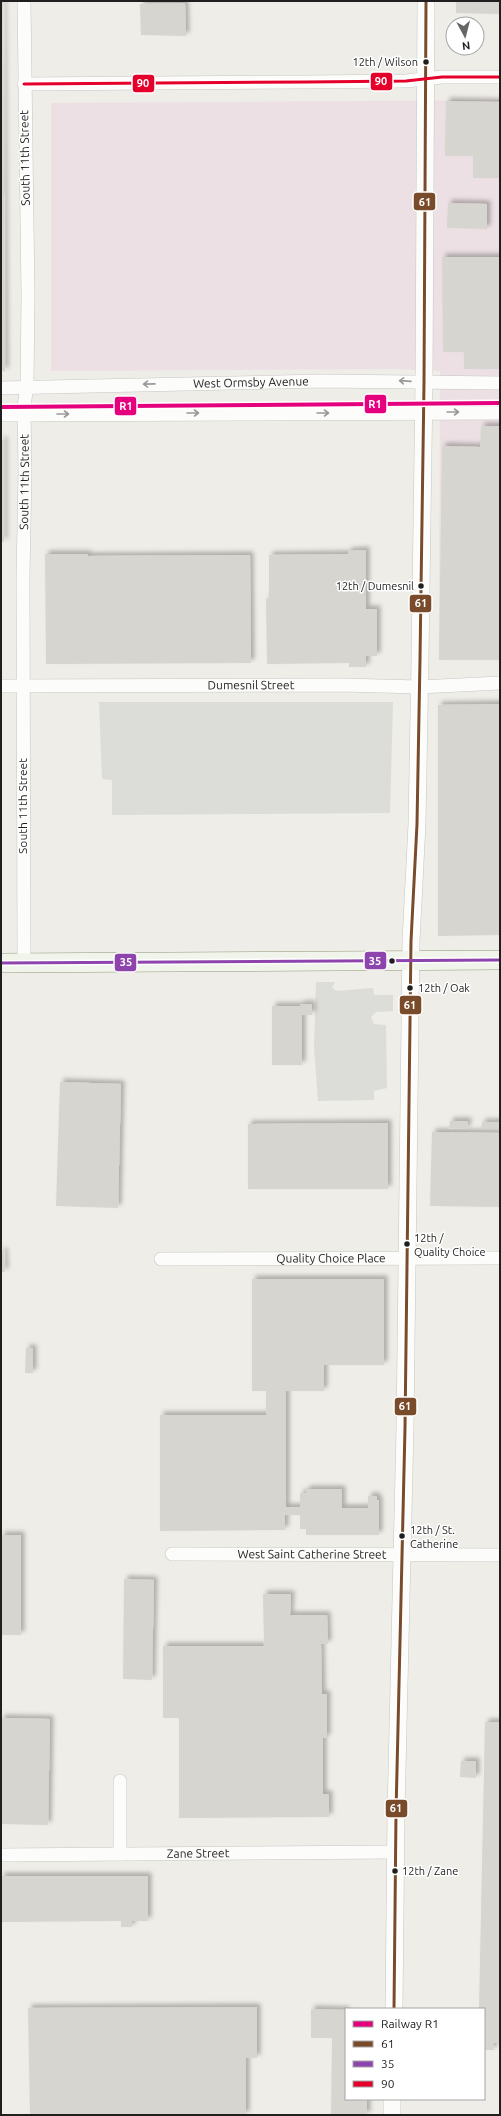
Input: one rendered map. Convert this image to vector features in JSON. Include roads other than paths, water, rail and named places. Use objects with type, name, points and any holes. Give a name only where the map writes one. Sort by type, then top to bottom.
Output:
[{"type":"main road","points":[[1,963],[500,960]]},
{"type":"street","name":"South 11th Street","points":[[24,1],[28,295],[27,386],[24,414],[24,963]]},
{"type":"street","points":[[394,2008],[411,961],[417,824],[424,412],[426,1]]},
{"type":"street","points":[[24,84],[307,82],[425,79],[442,77],[500,77]]},
{"type":"street","name":"West Ormsby Avenue","points":[[1,388],[27,386],[323,381],[500,383]]},
{"type":"street","points":[[1,415],[424,412],[500,413]]},
{"type":"street","name":"Dumesnil Street","points":[[1,686],[343,685],[419,687],[500,683]]},
{"type":"street","name":"Quality Choice Place","points":[[161,1259],[500,1258]]},
{"type":"street","name":"West Saint Catherine Street","points":[[172,1554],[500,1556]]},
{"type":"street","points":[[120,1781],[120,1854]]},
{"type":"street","name":"Zane Street","points":[[1,1855],[396,1852]]},
{"type":"street","points":[[392,2100],[392,2115]]},
{"type":"rail line","name":"R1","points":[[1,407],[500,403]]},
{"type":"place","name":"12th / Wilson","points":[[426,62]]},
{"type":"place","name":"12th / Dumesnil","points":[[421,586]]},
{"type":"place","name":"12th / Oak","points":[[410,988]]},
{"type":"place","name":"12th / Quality Choice","points":[[407,1244]]},
{"type":"place","name":"12th / St. Catherine","points":[[402,1536]]},
{"type":"place","name":"12th / Zane","points":[[395,1871]]}]
